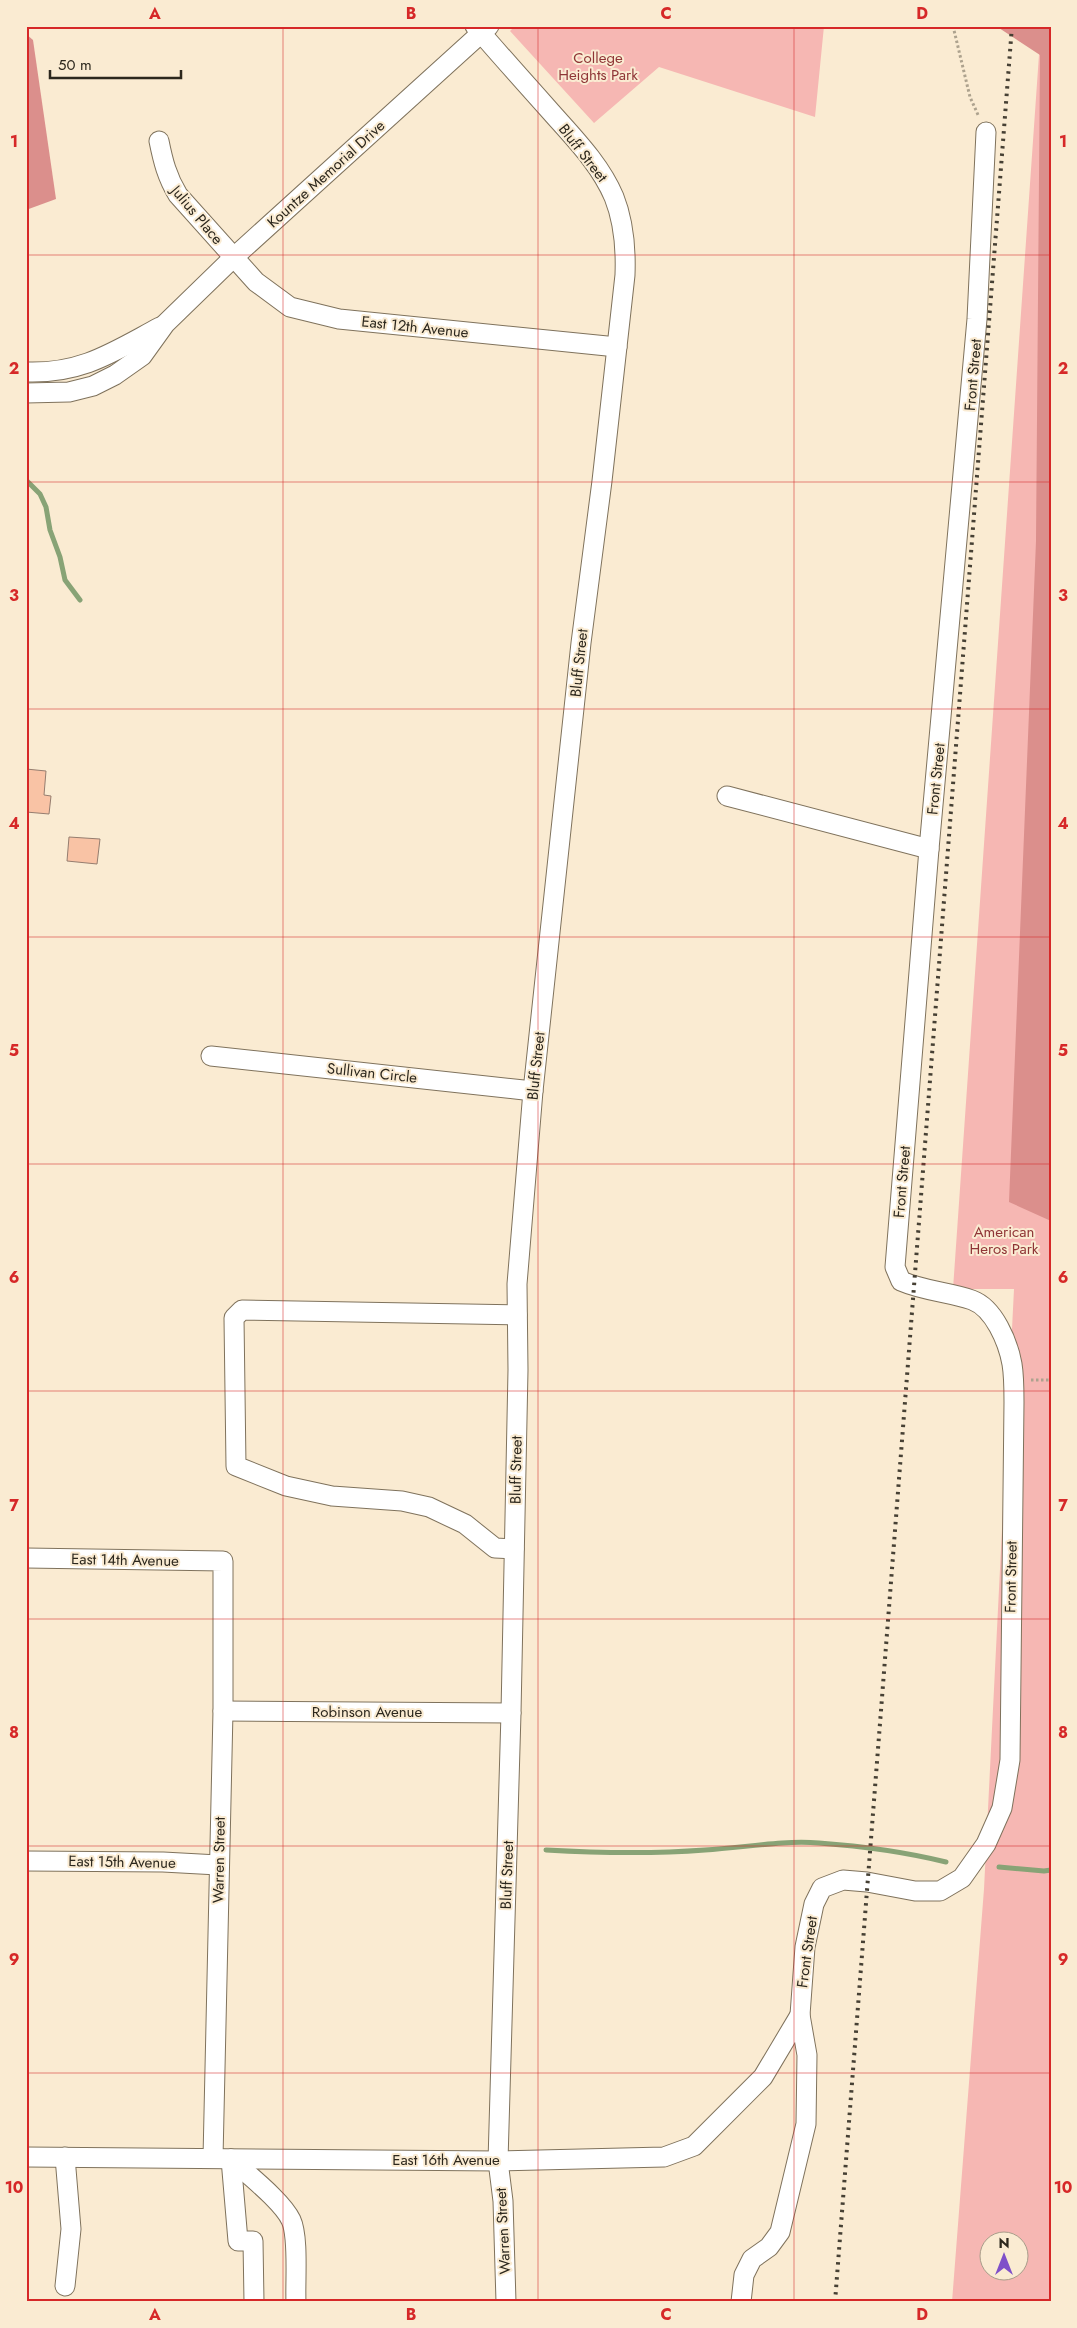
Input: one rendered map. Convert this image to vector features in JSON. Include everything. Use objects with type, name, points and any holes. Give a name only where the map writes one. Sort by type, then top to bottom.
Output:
[{"type":"street","name":"Kountze Memorial Drive","points":[[166,324],[233,258],[482,29]]},
{"type":"street","name":"Bluff Street","points":[[482,29],[602,173],[614,197],[622,222],[626,248],[617,347],[581,644],[533,1091],[517,1284],[511,1713],[498,2161]]},
{"type":"street","name":"Front Street","points":[[800,2015],[805,1947],[814,1904],[822,1888],[843,1880],[867,1882],[915,1891],[940,1891],[962,1878],[986,1844],[1002,1808],[1010,1760],[1014,1402],[1012,1364],[1004,1338],[990,1314],[974,1301],[913,1286],[901,1281],[895,1267],[977,319],[986,132]]},
{"type":"street","name":"Julius Place","points":[[159,141],[164,166],[169,180],[178,195],[233,258]]},
{"type":"street","name":"East 12th Avenue","points":[[233,258],[275,297],[290,307],[314,314],[617,347]]},
{"type":"street","points":[[26,372],[62,371],[81,367],[166,324]]},
{"type":"street","points":[[26,393],[69,392],[93,386],[115,375],[142,356],[166,324]]},
{"type":"street","points":[[727,796],[930,849]]},
{"type":"street","name":"Sullivan Circle","points":[[210,1056],[533,1091]]},
{"type":"street","points":[[514,1549],[495,1548],[465,1524],[429,1507],[402,1501],[332,1496],[286,1486],[236,1466],[234,1318],[242,1310],[517,1315]]},
{"type":"street","name":"East 14th Avenue","points":[[26,1558],[223,1561]]},
{"type":"street","name":"Warren Street","points":[[223,1561],[223,1711],[218,1865],[222,2158],[238,2241],[253,2241],[254,2302]]},
{"type":"street","name":"Robinson Avenue","points":[[223,1711],[511,1713]]},
{"type":"street","name":"East 15th Avenue","points":[[26,1861],[163,1862],[218,1865]]},
{"type":"street","points":[[741,2302],[744,2275],[752,2259],[769,2247],[780,2232],[806,2124],[807,2055],[800,2015]]},
{"type":"street","name":"East 16th Avenue","points":[[26,2157],[498,2161],[664,2157],[694,2146],[763,2077],[800,2015]]},
{"type":"street","points":[[65,2286],[70,2230],[66,2157]]},
{"type":"street","points":[[222,2158],[285,2210],[292,2221],[295,2235],[296,2302]]},
{"type":"street","name":"Warren Street","points":[[498,2161],[502,2201],[506,2302]]},
{"type":"path","points":[[953,26],[970,97],[986,132]]},
{"type":"green space","name":"College Heights Park","points":[[515,26],[824,26],[815,117],[659,67],[594,123],[510,31]]},
{"type":"green space","name":"American Heros Park","points":[[1041,26],[1051,26],[1051,2302],[952,2302],[984,1889],[1014,1289],[953,1289]]},
{"type":"shaded area","points":[[996,26],[1051,26],[1051,1221],[1009,1202],[1036,541],[1040,55]]},
{"type":"shaded area","points":[[26,34],[33,40],[56,199],[26,210]]},
{"type":"building","points":[[26,769],[46,771],[44,795],[51,796],[49,814],[26,812]]},
{"type":"building","points":[[69,837],[100,839],[97,864],[67,861]]},
{"type":"waterway","points":[[26,480],[40,494],[46,507],[50,530],[60,557],[65,580],[80,600]]},
{"type":"waterway","points":[[546,1850],[665,1852],[805,1842],[883,1850],[946,1862]]},
{"type":"waterway","points":[[999,1867],[1051,1870]]},
{"type":"railway","points":[[835,2302],[1012,26]]}]
